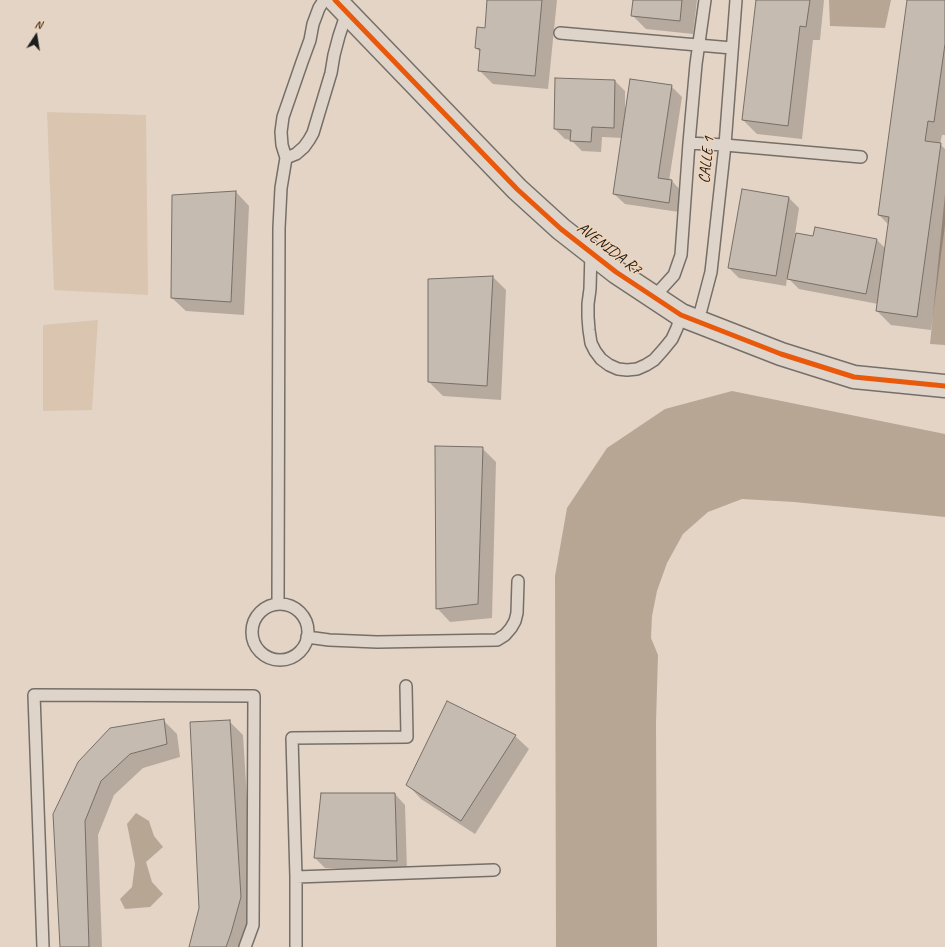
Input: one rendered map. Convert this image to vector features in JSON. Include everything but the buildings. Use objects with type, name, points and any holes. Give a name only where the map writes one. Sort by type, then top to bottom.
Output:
[{"type":"street","name":"AVENIDA R7","points":[[341,6],[517,189],[561,229],[616,272],[654,297],[688,317],[781,354],[854,377],[945,386]]},
{"type":"lane","points":[[278,604],[279,228],[281,188],[286,158],[282,145],[281,132],[283,117],[305,55],[313,24],[319,8],[324,0]]},
{"type":"lane","points":[[654,297],[674,275],[681,255],[696,64],[705,0]]},
{"type":"lane","name":"CALLE 1","points":[[591,252],[588,317],[591,342],[601,359],[609,365],[627,370],[637,369],[654,360],[672,339],[677,328],[688,317],[701,310],[711,272],[725,145],[736,0]]},
{"type":"lane","points":[[286,158],[296,154],[304,147],[313,133],[331,73],[339,36],[341,6]]},
{"type":"lane","points":[[560,33],[732,48]]},
{"type":"lane","points":[[689,143],[861,157]]},
{"type":"lane","points":[[307,637],[329,640],[377,642],[497,640],[505,635],[515,621],[517,613],[518,581]]},
{"type":"lane","points":[[278,604],[292,607],[298,611],[303,616],[308,630],[305,644],[301,650],[289,658],[274,659],[262,652],[257,647],[252,634],[255,619],[259,613],[278,604]]},
{"type":"lane","points":[[296,947],[296,877],[292,738],[407,737],[406,686]]},
{"type":"lane","points":[[43,947],[34,695],[254,696],[253,925],[245,947]]},
{"type":"lane","points":[[296,877],[494,870]]},
{"type":"shaded area","points":[[829,0],[891,0],[885,28],[830,26]]},
{"type":"shaded area","points":[[47,112],[146,115],[148,295],[54,290]]},
{"type":"shaded area","points":[[945,194],[945,345],[930,344]]},
{"type":"shaded area","points":[[98,320],[92,410],[43,411],[43,325]]},
{"type":"shaded area","points":[[732,391],[945,434],[945,517],[794,502],[742,499],[708,512],[683,534],[667,563],[657,591],[652,616],[651,638],[658,655],[656,723],[657,947],[556,947],[555,576],[567,508],[607,448],[665,409]]},
{"type":"shaded area","points":[[136,813],[149,821],[154,836],[163,847],[146,862],[152,882],[163,894],[150,907],[125,909],[120,899],[132,887],[135,864],[127,824]]},
{"type":"cycle path","points":[[335,0],[517,189],[561,229],[616,272],[681,315],[781,354],[854,377],[945,386]]}]
